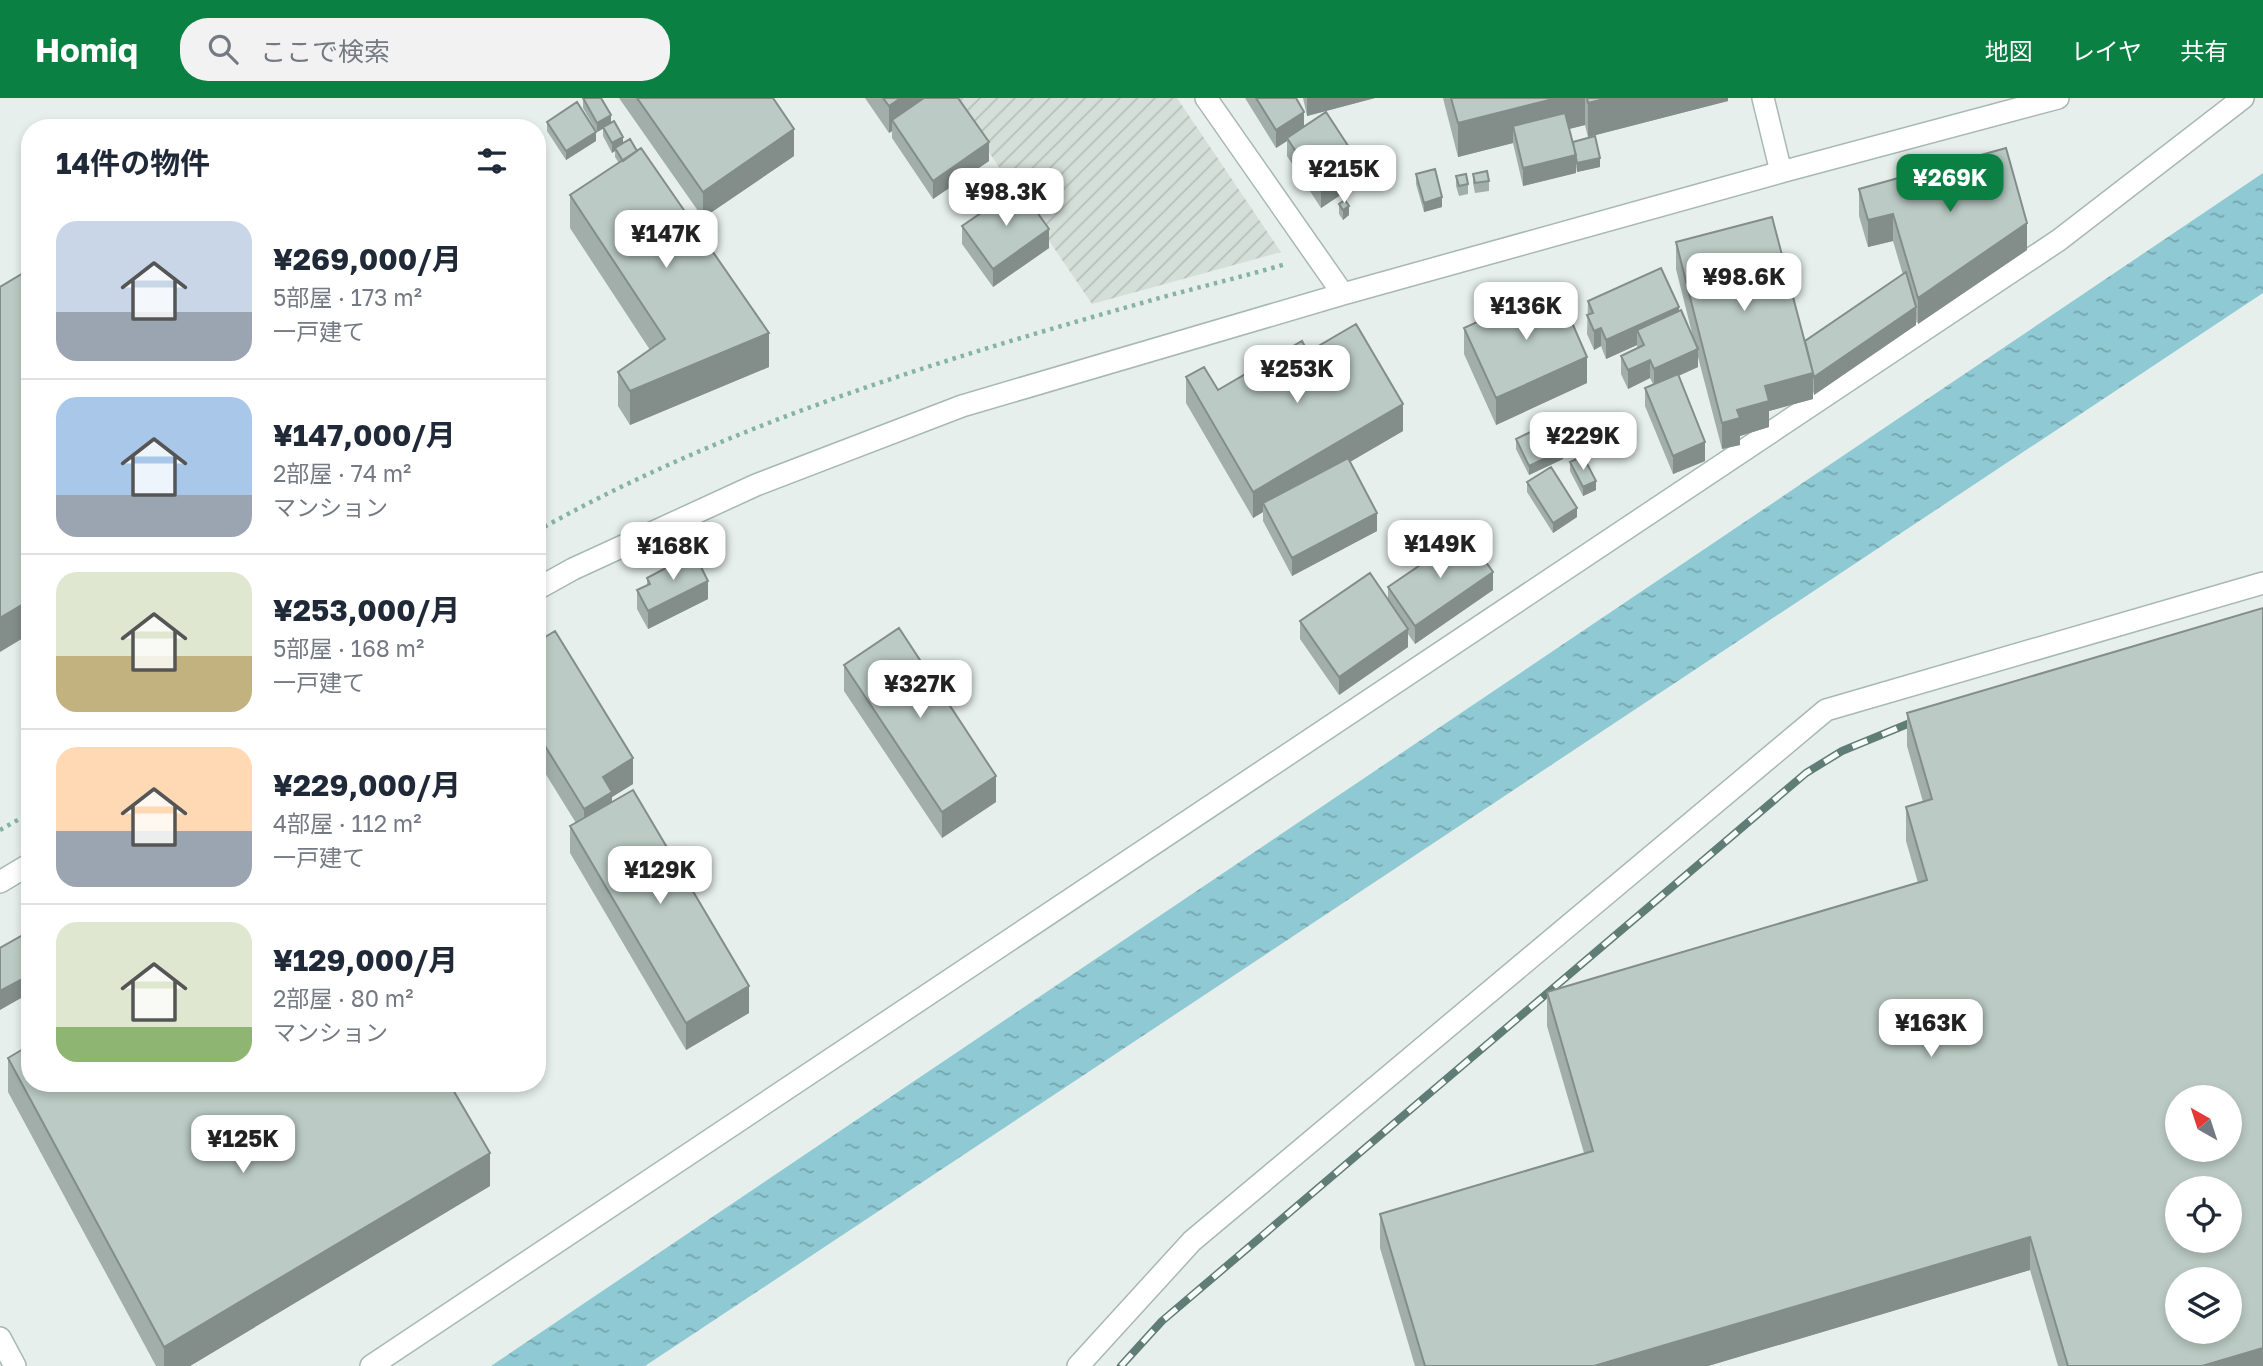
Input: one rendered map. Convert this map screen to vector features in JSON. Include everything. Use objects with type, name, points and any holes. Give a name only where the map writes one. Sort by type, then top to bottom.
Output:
[{"type":"street","points":[[1206,98],[1343,294]]},
{"type":"street","points":[[1763,98],[1781,172]]},
{"type":"street","points":[[546,584],[756,485],[962,406],[1343,294],[2058,98]]},
{"type":"street","points":[[371,1366],[2048,248],[2243,98]]},
{"type":"street","points":[[1078,1366],[1192,1241],[1826,710],[2263,583]]},
{"type":"street","points":[[0,881],[21,869]]},
{"type":"street","points":[[0,1338],[15,1366]]},
{"type":"path","points":[[546,526],[593,499],[696,453],[873,386],[1149,301],[1316,255]]},
{"type":"path","points":[[0,830],[21,818]]},
{"type":"shaded area","points":[[952,98],[1177,98],[1281,252],[1092,304]]},
{"type":"water","points":[[2263,173],[2263,293],[645,1366],[491,1366]]},
{"type":"building","points":[[583,98],[601,98],[611,115],[597,123]]},
{"type":"building","points":[[637,98],[773,98],[794,129],[703,192]]},
{"type":"building","points":[[883,98],[901,98],[889,106]]},
{"type":"building","points":[[924,98],[958,98],[989,142],[933,181],[892,120]]},
{"type":"building","points":[[1256,98],[1296,98],[1304,112],[1276,130]]},
{"type":"building","points":[[1451,98],[1557,98],[1458,123]]},
{"type":"building","points":[[1587,98],[1608,98],[1588,103]]},
{"type":"building","points":[[577,102],[596,132],[566,151],[547,122]]},
{"type":"building","points":[[1326,112],[1360,164],[1321,190],[1287,138]]},
{"type":"building","points":[[1565,113],[1576,155],[1523,168],[1513,126]]},
{"type":"building","points":[[614,121],[623,137],[612,143],[603,127]]},
{"type":"building","points":[[1595,136],[1600,158],[1577,163],[1573,142]]},
{"type":"building","points":[[630,139],[637,151],[623,161],[615,148]]},
{"type":"building","points":[[641,148],[769,333],[630,391],[618,372],[665,339],[570,195]]},
{"type":"building","points":[[2006,148],[2027,223],[1918,298],[1893,214],[1868,220],[1859,189]]},
{"type":"building","points":[[1435,169],[1442,197],[1424,203],[1416,174]]},
{"type":"building","points":[[1487,171],[1489,181],[1475,183],[1473,174]]},
{"type":"building","points":[[1466,174],[1468,184],[1459,186],[1456,176]]},
{"type":"building","points":[[1019,187],[1049,229],[993,269],[962,226]]},
{"type":"building","points":[[1345,200],[1349,206],[1343,210],[1339,204]]},
{"type":"building","points":[[1772,217],[1813,373],[1765,386],[1769,401],[1737,410],[1740,418],[1722,423],[1676,242]]},
{"type":"building","points":[[1661,268],[1679,307],[1606,340],[1601,328],[1594,331],[1587,315],[1593,313],[1588,301]]},
{"type":"building","points":[[1906,272],[1916,307],[1814,377],[1805,341]]},
{"type":"building","points":[[21,274],[21,605],[0,618],[0,287]]},
{"type":"building","points":[[1556,286],[1587,357],[1496,398],[1464,328]]},
{"type":"building","points":[[1681,310],[1698,349],[1654,369],[1650,360],[1628,370],[1621,356],[1644,345],[1637,330]]},
{"type":"building","points":[[1356,324],[1403,404],[1253,492],[1186,377],[1204,367],[1218,390],[1302,341],[1308,352]]},
{"type":"building","points":[[1678,374],[1705,442],[1673,456],[1645,388]]},
{"type":"building","points":[[1549,423],[1563,450],[1529,466],[1516,439]]},
{"type":"building","points":[[1583,456],[1596,481],[1583,487],[1570,462]]},
{"type":"building","points":[[1348,458],[1377,513],[1292,558],[1263,503]]},
{"type":"building","points":[[1551,467],[1577,508],[1553,523],[1527,482]]},
{"type":"building","points":[[1466,534],[1493,572],[1415,626],[1388,587]]},
{"type":"building","points":[[694,553],[708,581],[648,611],[637,590],[650,584],[647,578]]},
{"type":"building","points":[[1370,573],[1408,629],[1339,677],[1300,621]]},
{"type":"building","points":[[2263,608],[2263,1348],[2202,1366],[2068,1366],[2030,1237],[1594,1366],[1425,1366],[1380,1214],[1593,1151],[1547,992],[1927,880],[1906,807],[1932,799],[1907,713]]},
{"type":"building","points":[[899,628],[996,776],[942,812],[844,665]]},
{"type":"building","points":[[555,631],[633,758],[603,777],[612,792],[584,809],[546,748],[546,636]]},
{"type":"building","points":[[633,790],[749,986],[686,1023],[570,826]]},
{"type":"building","points":[[21,936],[21,980],[0,991],[0,948]]},
{"type":"building","points":[[21,1050],[21,1082],[8,1058]]},
{"type":"building","points":[[26,1092],[454,1092],[490,1153],[164,1347]]},
{"type":"railway","points":[[1121,1366],[1162,1321],[1806,773],[1842,751],[1927,716]]}]
